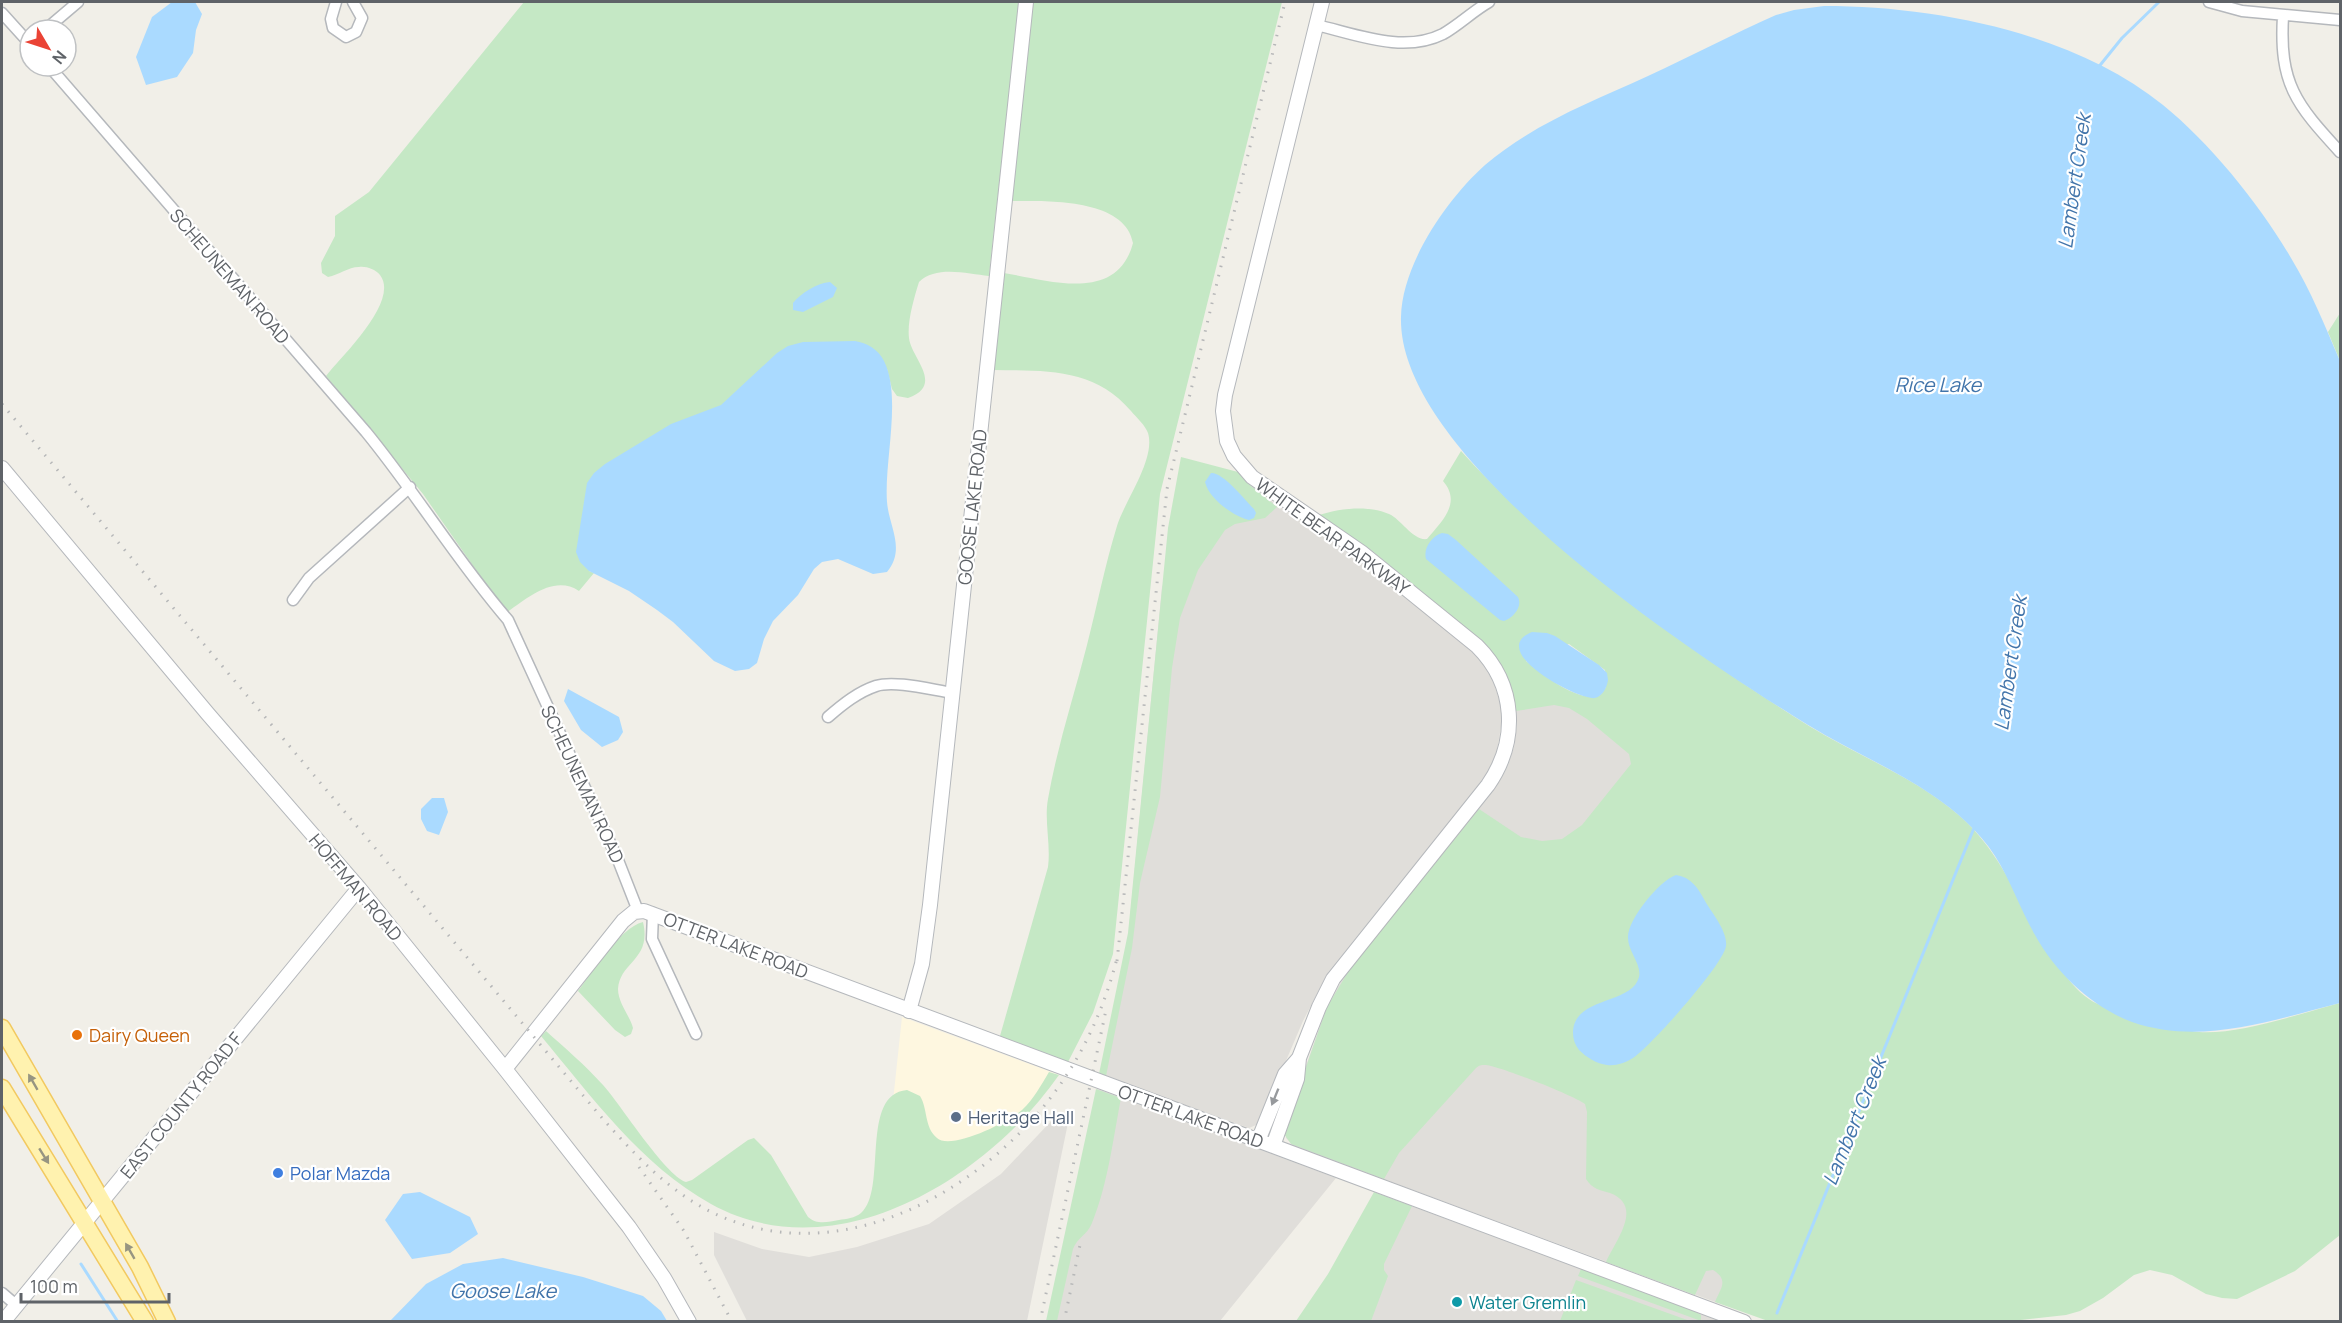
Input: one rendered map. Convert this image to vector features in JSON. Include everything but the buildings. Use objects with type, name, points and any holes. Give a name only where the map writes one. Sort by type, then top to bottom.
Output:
[{"type":"main road","points":[[2,1028],[102,1201],[167,1322]]},
{"type":"main road","points":[[2,1088],[145,1322]]},
{"type":"street","points":[[59,18],[78,2]]},
{"type":"street","points":[[336,2],[332,10],[333,28],[346,37],[356,32],[362,18],[353,2]]},
{"type":"street","name":"GOOSE LAKE ROAD","points":[[909,1011],[922,964],[927,934],[1026,2]]},
{"type":"street","name":"WHITE BEAR PARKWAY","points":[[1273,1146],[1297,1079],[1299,1058],[1319,1006],[1333,979],[1488,785],[1504,757],[1510,727],[1508,704],[1501,680],[1489,659],[1475,644],[1361,552],[1257,482],[1234,456],[1227,441],[1223,419],[1225,394],[1322,2]]},
{"type":"street","points":[[1316,25],[1397,44],[1415,43],[1442,34],[1489,2]]},
{"type":"street","points":[[2210,2],[2242,11],[2340,20]]},
{"type":"street","points":[[2,13],[18,30]]},
{"type":"street","points":[[2283,16],[2282,52],[2290,86],[2308,117],[2340,152]]},
{"type":"street","name":"SCHEUNEMAN ROAD","points":[[59,78],[312,368],[410,487],[491,600],[508,620],[618,860],[638,911]]},
{"type":"street","name":"HOFFMAN ROAD","points":[[2,468],[208,714],[359,888],[505,1069],[629,1227],[664,1278],[689,1322]]},
{"type":"street","points":[[293,600],[309,578],[410,487]]},
{"type":"street","points":[[828,717],[850,699],[878,685],[953,693]]},
{"type":"street","name":"EAST COUNTY ROAD F","points":[[3,1322],[359,888]]},
{"type":"street","points":[[505,1069],[624,921],[638,911]]},
{"type":"street","name":"OTTER LAKE ROAD","points":[[638,911],[652,914],[1744,1322]]},
{"type":"street","points":[[652,914],[652,939],[696,1034]]},
{"type":"street","name":"WHITE BEAR PARKWAY","points":[[1258,1141],[1285,1074],[1299,1058]]},
{"type":"street","points":[[2,1293],[16,1305]]},
{"type":"shaded area","points":[[1238,472],[1264,496],[1364,563],[1471,651],[1482,663],[1494,683],[1501,706],[1502,721],[1496,756],[1485,777],[1329,971],[1303,1021],[1261,1119],[1249,1128],[1100,1074],[1128,939],[1162,587]]},
{"type":"shaded area","points":[[1564,700],[1677,790],[1643,1144],[1730,1275],[1718,1303],[1294,1146],[1286,1138],[1286,1122],[1324,1015],[1335,991],[1351,967],[1499,782],[1514,747],[1517,727],[1516,706]]},
{"type":"shaded area","points":[[902,1017],[1059,1075],[1043,1096],[881,1213]]},
{"type":"shaded area","points":[[1097,1089],[1336,1178],[1220,1321],[1047,1322]]},
{"type":"shaded area","points":[[1056,1116],[1068,1123],[1027,1321],[747,1321],[714,1255],[714,1232],[762,1249],[809,1257],[857,1247],[929,1224],[1001,1174]]},
{"type":"shaded area","points":[[1403,1203],[1723,1321],[1308,1322]]},
{"type":"green space","points":[[524,2],[1019,2],[989,276],[943,272],[926,277],[919,282],[911,310],[909,338],[925,379],[924,386],[919,393],[908,398],[897,396],[892,389],[887,369],[589,571],[594,573],[579,591],[570,586],[550,587],[531,595],[506,613],[423,494],[326,376],[376,313],[384,286],[380,275],[370,268],[355,267],[328,277],[322,273],[321,263],[335,236],[335,216],[369,192]]},
{"type":"green space","points":[[1033,2],[1282,2],[1160,494],[1113,954],[1093,1013],[1068,1062],[1000,1036],[1048,867],[1047,807],[1061,741],[1117,526],[1144,468],[1149,443],[1145,427],[1117,397],[1085,379],[1051,372],[994,370],[1004,273],[1060,283],[1079,284],[1097,281],[1112,274],[1125,262],[1133,243],[1127,228],[1116,217],[1100,210],[1064,202],[1012,201]]},
{"type":"green space","points":[[2340,313],[2340,361],[2328,332]]},
{"type":"green space","points":[[1461,451],[1540,529],[1625,600],[1670,633],[1809,726],[1906,779],[1944,803],[1961,817],[1985,843],[2058,965],[2072,984],[2089,999],[2113,1009],[2199,1032],[2251,1027],[2340,1003],[2340,1235],[2295,1271],[2237,1299],[2206,1294],[2172,1275],[2150,1270],[2134,1275],[2103,1298],[2080,1311],[2066,1315],[2003,1322],[1768,1321],[1715,1302],[1722,1281],[1713,1270],[1706,1271],[1695,1295],[1606,1262],[1621,1234],[1626,1215],[1625,1206],[1620,1199],[1594,1187],[1586,1179],[1587,1112],[1585,1104],[1519,1075],[1492,1066],[1480,1065],[1476,1068],[1399,1153],[1384,1179],[1291,1144],[1284,1134],[1327,1007],[1351,967],[1479,809],[1521,837],[1542,841],[1562,839],[1582,825],[1631,764],[1629,754],[1587,719],[1569,708],[1554,705],[1516,711],[1506,674],[1496,657],[1483,642],[1371,550],[1319,515],[1354,508],[1373,509],[1389,514],[1417,537],[1427,539],[1444,519],[1450,504],[1451,497],[1443,481]],"holes":[[[1569,644],[1605,670],[1606,687],[1600,695],[1581,695],[1561,686],[1526,661]]]},
{"type":"green space","points":[[1181,457],[1238,472],[1277,507],[1265,518],[1235,524],[1225,530],[1198,570],[1180,618],[1172,668],[1160,797],[1140,883],[1132,948],[1106,1076],[1099,1074],[1128,933],[1168,528]]},
{"type":"green space","points":[[643,922],[645,935],[643,945],[640,953],[624,972],[618,989],[633,1028],[631,1034],[625,1037],[615,1030],[578,991],[616,941],[634,926]]},
{"type":"green space","points":[[546,1031],[603,1085],[655,1154],[677,1177],[686,1182],[692,1180],[754,1138],[771,1155],[808,1217],[819,1222],[831,1222],[856,1216],[861,1213],[869,1201],[873,1185],[878,1125],[883,1108],[892,1095],[907,1090],[920,1096],[933,1134],[944,1141],[954,1141],[980,1133],[1015,1115],[1030,1101],[1049,1072],[1059,1075],[1029,1113],[992,1148],[950,1179],[905,1204],[857,1221],[808,1227],[759,1222],[711,1204],[686,1188],[640,1150],[599,1106],[541,1036]]},
{"type":"green space","points":[[1096,1089],[1121,1098],[1106,1177],[1092,1223],[1073,1249],[1057,1321],[1046,1321]]},
{"type":"green space","points":[[1374,1192],[1412,1206],[1384,1264],[1384,1270],[1388,1276],[1371,1321],[1296,1321],[1328,1274]]},
{"type":"green space","points":[[1581,1269],[1696,1312],[1701,1315],[1701,1321],[1578,1276]]},
{"type":"green space","points":[[1576,1280],[1690,1321],[1560,1321]]},
{"type":"water","points":[[172,2],[195,2],[202,14],[196,30],[193,53],[177,77],[146,85],[136,57],[152,17]]},
{"type":"water","name":"Rice Lake","points":[[1824,6],[1912,11],[2002,28],[2088,59],[2127,80],[2181,120],[2216,156],[2265,218],[2305,283],[2340,361],[2340,1003],[2237,1028],[2184,1032],[2158,1029],[2132,1022],[2117,1016],[2089,998],[2053,963],[2035,935],[1995,856],[1966,822],[1917,785],[1839,743],[1758,694],[1629,603],[1561,549],[1498,491],[1447,431],[1413,373],[1401,317],[1403,297],[1409,276],[1429,234],[1442,214],[1485,165],[1523,137],[1584,105],[1776,15]]},
{"type":"water","points":[[830,282],[837,288],[833,297],[803,312],[793,310],[793,303],[805,292],[820,284]]},
{"type":"water","points":[[855,341],[872,347],[882,357],[892,392],[887,502],[896,546],[893,563],[887,572],[873,574],[838,559],[822,562],[814,569],[798,595],[773,621],[764,639],[757,663],[749,669],[735,671],[714,661],[657,610],[629,591],[589,571],[580,562],[576,552],[587,483],[605,464],[671,424],[721,405],[777,353],[788,346],[803,342]]},
{"type":"water","points":[[1211,473],[1222,477],[1240,493],[1254,509],[1256,513],[1254,518],[1249,520],[1236,515],[1211,495],[1205,482]]},
{"type":"water","points":[[1442,533],[1456,540],[1518,597],[1518,608],[1511,617],[1504,621],[1500,620],[1426,559],[1429,543]]},
{"type":"water","points":[[1532,632],[1555,636],[1599,665],[1607,673],[1608,680],[1602,693],[1595,698],[1572,692],[1540,673],[1527,662],[1520,651],[1521,640]]},
{"type":"water","points":[[568,689],[619,717],[623,732],[618,740],[602,747],[581,730],[564,701]]},
{"type":"water","points":[[432,798],[444,798],[448,812],[439,835],[427,831],[421,819],[421,809]]},
{"type":"water","points":[[1676,875],[1694,884],[1719,923],[1726,941],[1722,956],[1685,1005],[1642,1051],[1630,1060],[1617,1065],[1596,1062],[1582,1053],[1575,1044],[1573,1033],[1576,1021],[1592,1006],[1626,992],[1634,986],[1639,972],[1630,948],[1629,930],[1645,902],[1661,885]]},
{"type":"water","points":[[420,1192],[470,1217],[478,1234],[450,1253],[412,1259],[385,1220],[403,1194]]},
{"type":"water","name":"Goose Lake","points":[[503,1258],[583,1277],[643,1296],[661,1311],[667,1321],[390,1321],[426,1284],[463,1264]]},
{"type":"waterway","name":"Lambert Creek","points":[[2097,69],[2122,38],[2159,2]]},
{"type":"waterway","name":"Lambert Creek","points":[[1777,1313],[1974,828]]},
{"type":"waterway","points":[[81,1264],[118,1322]]},
{"type":"railway","points":[[1117,961],[1167,489],[1285,2]]},
{"type":"railway","points":[[2,404],[602,1118],[656,1174],[703,1208],[720,1216],[768,1230],[816,1233],[865,1225],[911,1209],[955,1185],[996,1155],[1032,1120],[1062,1082],[1096,1021],[1118,954]]},
{"type":"railway","points":[[1040,1322],[1106,1010]]},
{"type":"railway","points":[[639,1167],[684,1231],[732,1322]]},
{"type":"railway","points":[[1064,1322],[1080,1245]]},
{"type":"place","name":"Dairy Queen","points":[[77,1035]]},
{"type":"place","name":"Heritage Hall","points":[[956,1117]]},
{"type":"place","name":"Polar Mazda","points":[[278,1173]]},
{"type":"place","name":"Water Gremlin","points":[[1457,1302]]}]
